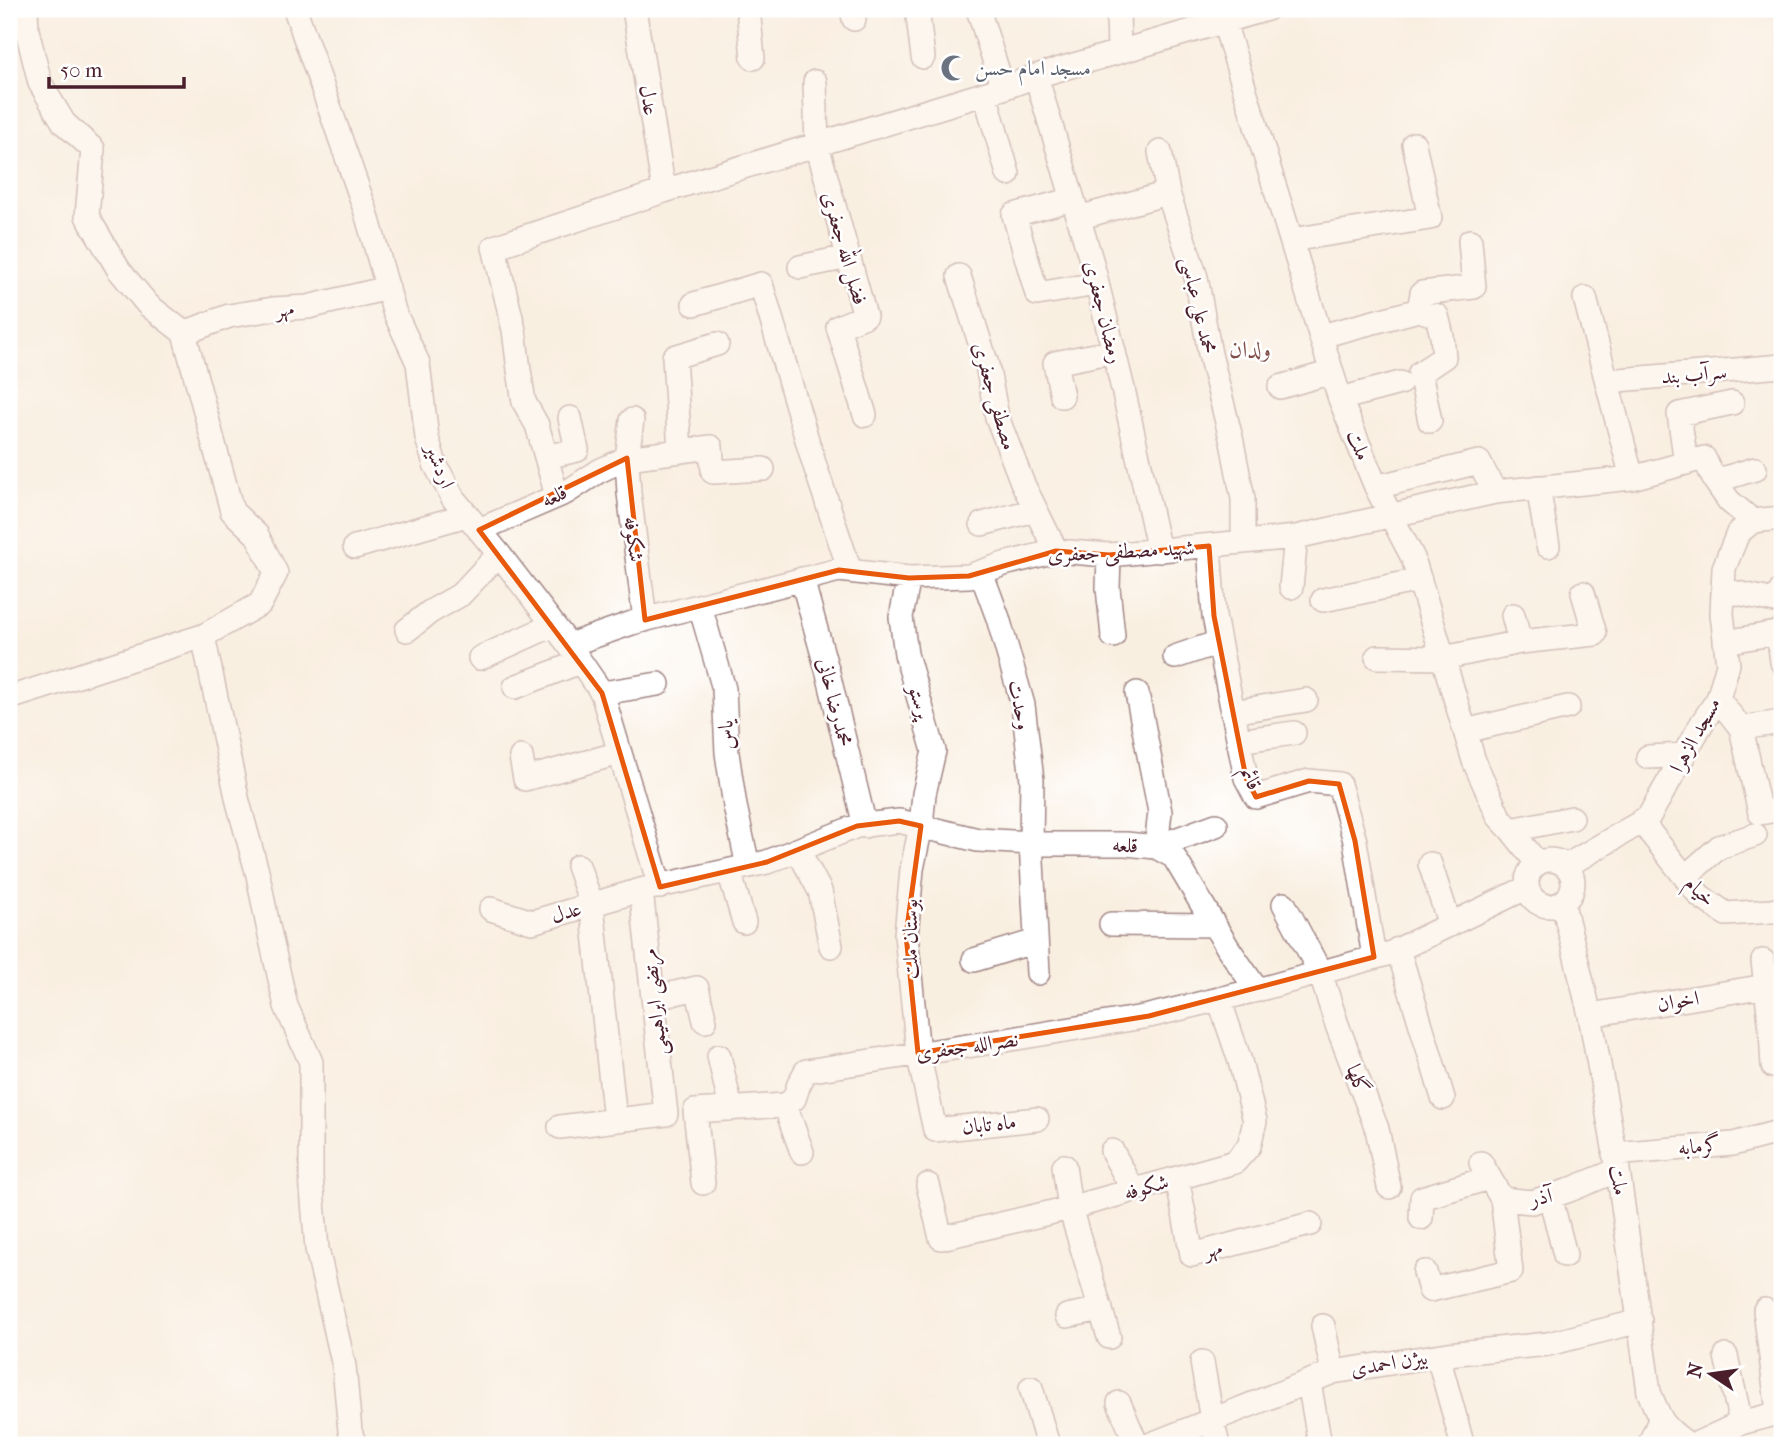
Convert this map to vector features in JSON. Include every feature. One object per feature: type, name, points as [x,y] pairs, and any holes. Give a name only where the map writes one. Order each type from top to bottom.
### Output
[{"type":"street","points":[[9,698],[203,636],[260,604],[276,573],[257,535],[232,511],[184,333],[148,305],[119,270],[87,216],[93,149],[64,123],[40,83],[27,30],[26,9]]},
{"type":"street","name":"اردشیر","points":[[295,9],[365,209],[394,311],[418,363],[428,438],[435,464],[453,498],[554,625],[602,693],[620,753],[650,888]]},
{"type":"street","name":"عدل","points":[[634,9],[664,191]]},
{"type":"street","points":[[748,9],[753,58]]},
{"type":"street","points":[[917,9],[923,57]]},
{"type":"street","points":[[978,9],[1008,174]]},
{"type":"street","points":[[1118,9],[1119,52]]},
{"type":"street","points":[[557,496],[537,425],[524,402],[514,331],[494,247],[664,191],[1119,52],[1222,15],[1267,9]]},
{"type":"street","name":"ملت","points":[[1222,15],[1340,398],[1376,487],[1413,558],[1474,761],[1499,817],[1537,863]]},
{"type":"street","name":"رمضان جعفری","points":[[1036,76],[1097,284],[1159,551]]},
{"type":"street","name":"فضل الله جعفری","points":[[816,82],[817,145],[864,316],[838,327],[865,415]]},
{"type":"street","points":[[1291,240],[1430,218],[1414,144]]},
{"type":"street","name":"محمد علی عباسی","points":[[1160,152],[1168,193],[1196,277],[1210,354],[1232,442],[1243,499],[1243,542]]},
{"type":"street","points":[[1097,284],[1037,293],[1014,215],[1168,193]]},
{"type":"street","points":[[1419,310],[1422,293],[1474,287],[1471,241]]},
{"type":"street","points":[[800,267],[848,257]]},
{"type":"street","name":"مصطفی جعفری","points":[[959,276],[987,365],[997,417],[1022,482],[1056,551]]},
{"type":"street","points":[[694,304],[761,284],[813,460],[850,571]]},
{"type":"street","name":"مهر","points":[[184,333],[229,316],[308,307],[388,288]]},
{"type":"street","points":[[1585,298],[1632,478]]},
{"type":"street","points":[[1321,336],[1419,310],[1437,316],[1444,357],[1420,373],[1430,421]]},
{"type":"street","points":[[680,451],[674,357],[717,344]]},
{"type":"street","points":[[1062,396],[1055,363],[1114,351]]},
{"type":"street","name":"سرآب بند","points":[[1606,381],[1782,366]]},
{"type":"street","points":[[1280,387],[1332,372]]},
{"type":"street","points":[[1340,398],[1400,383]]},
{"type":"street","points":[[1686,463],[1679,414],[1732,404]]},
{"type":"street","points":[[546,457],[577,450],[570,418]]},
{"type":"street","name":"شکوفه","points":[[632,420],[627,458],[629,493],[645,620]]},
{"type":"street","points":[[627,458],[711,447],[713,472],[763,469]]},
{"type":"street","name":"قلعه","points":[[355,547],[473,523],[557,496],[627,458]]},
{"type":"street","points":[[1391,517],[1496,492],[1632,478],[1704,458],[1729,501],[1753,521],[1782,518]]},
{"type":"street","points":[[1376,487],[1479,462],[1496,492]]},
{"type":"street","points":[[1715,481],[1755,469]]},
{"type":"street","points":[[1538,487],[1548,546]]},
{"type":"street","points":[[982,524],[1035,510]]},
{"type":"street","name":"شهید مصطفی جعفری","points":[[515,687],[574,653],[645,620],[839,570],[909,578],[969,576],[1056,551],[1109,555],[1209,546],[1296,537],[1391,517]]},
{"type":"street","name":"مسجد الزهرا","points":[[1566,866],[1648,818],[1718,699],[1728,664],[1722,614],[1724,568],[1738,533],[1753,521]]},
{"type":"street","points":[[1292,587],[1296,537]]},
{"type":"street","name":"قائم","points":[[1209,546],[1214,616],[1245,778],[1256,797],[1309,781],[1339,784],[1355,841],[1374,957]]},
{"type":"street","points":[[407,630],[430,612],[460,595],[499,554]]},
{"type":"street","points":[[1109,555],[1108,588],[1113,636]]},
{"type":"street","name":"وحدت","points":[[981,572],[998,618],[1023,705],[1032,779],[1031,843],[1038,973]]},
{"type":"street","name":"پرستو","points":[[909,578],[901,617],[906,654],[934,751],[924,794],[921,826]]},
{"type":"street","name":"محمدرضا خانی","points":[[802,579],[865,825]]},
{"type":"street","points":[[1323,600],[1420,580]]},
{"type":"street","points":[[1723,590],[1776,601],[1782,589]]},
{"type":"street","points":[[1377,657],[1444,658],[1520,642],[1594,634],[1583,593]]},
{"type":"street","name":"یاس","points":[[700,606],[724,688],[727,753],[735,806],[744,922]]},
{"type":"street","points":[[1513,615],[1520,642]]},
{"type":"street","points":[[480,658],[554,625]]},
{"type":"street","points":[[1725,642],[1780,632],[1782,662]]},
{"type":"street","points":[[203,636],[238,802],[258,875],[286,1006],[312,1062],[311,1177],[317,1249],[344,1366],[350,1431],[355,1445]]},
{"type":"street","points":[[1175,657],[1219,642]]},
{"type":"street","points":[[602,693],[658,684]]},
{"type":"street","points":[[1137,693],[1160,812],[1156,847],[1216,825]]},
{"type":"street","points":[[1718,699],[1741,728],[1760,813],[1782,809]]},
{"type":"street","points":[[1233,712],[1306,700]]},
{"type":"street","points":[[1465,730],[1568,707]]},
{"type":"street","points":[[1741,728],[1782,722]]},
{"type":"street","points":[[1238,741],[1294,733]]},
{"type":"street","points":[[521,757],[525,779],[620,753]]},
{"type":"street","points":[[1648,757],[1684,755]]},
{"type":"street","points":[[1511,830],[1572,818]]},
{"type":"street","name":"قلعه","points":[[650,888],[767,862],[857,826],[899,821],[978,840],[1156,847],[1174,857],[1228,948],[1257,990]]},
{"type":"street","name":"خیام","points":[[1641,821],[1700,896],[1726,914],[1782,908]]},
{"type":"street","name":"بوستان ملت","points":[[918,1053],[906,936],[912,869],[921,826]]},
{"type":"street","points":[[1685,877],[1719,847],[1755,835]]},
{"type":"street","points":[[798,850],[820,891],[831,946]]},
{"type":"street","points":[[1552,859],[1566,866],[1573,878],[1572,893],[1563,904],[1552,907],[1540,905],[1531,898],[1526,888],[1528,874],[1537,863],[1552,859]]},
{"type":"street","points":[[1430,864],[1450,925]]},
{"type":"street","points":[[560,1127],[615,1120],[592,905],[579,866]]},
{"type":"street","name":"عدل","points":[[491,909],[533,922],[650,888]]},
{"type":"street","name":"مرتضی ابراهیمی","points":[[615,1120],[666,1114],[654,998],[650,888]]},
{"type":"street","points":[[1257,990],[1398,949],[1526,888]]},
{"type":"street","name":"گلها","points":[[1284,904],[1320,972],[1337,1025],[1377,1129],[1390,1187]]},
{"type":"street","name":"ملت","points":[[1563,904],[1590,1015],[1616,1162],[1649,1392],[1660,1420],[1670,1431],[1691,1445]]},
{"type":"street","points":[[1111,924],[1214,925]]},
{"type":"street","points":[[974,960],[1036,941]]},
{"type":"street","points":[[1398,949],[1443,1098]]},
{"type":"street","points":[[1763,961],[1773,1066],[1782,1066]]},
{"type":"street","name":"اخوان","points":[[1590,1015],[1766,986]]},
{"type":"street","points":[[654,998],[697,988],[705,1021]]},
{"type":"street","name":"نصرالله جعفری","points":[[785,1105],[794,1099],[806,1070],[1149,1016],[1257,990]]},
{"type":"street","name":"شکوفه","points":[[928,1185],[940,1238],[1070,1208],[1235,1162],[1250,1146],[1255,1121],[1240,1061],[1219,999]]},
{"type":"street","name":"ماه تابان","points":[[918,1053],[935,1130],[1037,1119]]},
{"type":"street","points":[[719,1056],[731,1109]]},
{"type":"street","points":[[703,1183],[695,1111],[785,1105],[802,1152]]},
{"type":"street","name":"گرمابه","points":[[1616,1162],[1732,1144],[1782,1131]]},
{"type":"street","points":[[1112,1151],[1133,1190]]},
{"type":"street","name":"آذر","points":[[1421,1218],[1422,1198],[1485,1171],[1502,1199],[1532,1202],[1550,1196],[1616,1162]]},
{"type":"street","points":[[1063,1166],[1070,1208],[1109,1337]]},
{"type":"street","name":"مهر","points":[[1177,1178],[1192,1255],[1310,1224]]},
{"type":"street","points":[[1550,1196],[1565,1255]]},
{"type":"street","points":[[1425,1272],[1430,1290],[1511,1271],[1502,1199]]},
{"type":"street","points":[[1067,1316],[1101,1309]]},
{"type":"street","points":[[1691,1445],[1741,1423],[1780,1412],[1765,1310]]},
{"type":"street","name":"بیژن احمدی","points":[[1150,1445],[1333,1372],[1438,1356],[1548,1344],[1640,1321]]},
{"type":"street","points":[[1323,1326],[1333,1372]]},
{"type":"street","points":[[1438,1356],[1462,1443]]},
{"type":"street","points":[[1726,1356],[1741,1423]]},
{"type":"street","points":[[1202,1362],[1218,1445]]},
{"type":"street","points":[[1309,1382],[1320,1445]]},
{"type":"street","points":[[1031,1388],[1048,1445]]},
{"type":"street","points":[[1119,1403],[1150,1445]]},
{"type":"street","points":[[1647,1445],[1660,1420]]},
{"type":"highlighted area","points":[[627,458],[645,620],[839,570],[909,578],[969,576],[1056,551],[1109,555],[1209,546],[1214,616],[1246,778],[1256,797],[1309,781],[1339,784],[1355,841],[1374,957],[1149,1016],[918,1053],[906,935],[921,826],[899,821],[857,826],[767,862],[660,887],[602,693],[479,530]]},
{"type":"place","name":"مسجد امام حسن","points":[[954,68]]},
{"type":"district","name":"ولدان","points":[[1250,349]]}]
